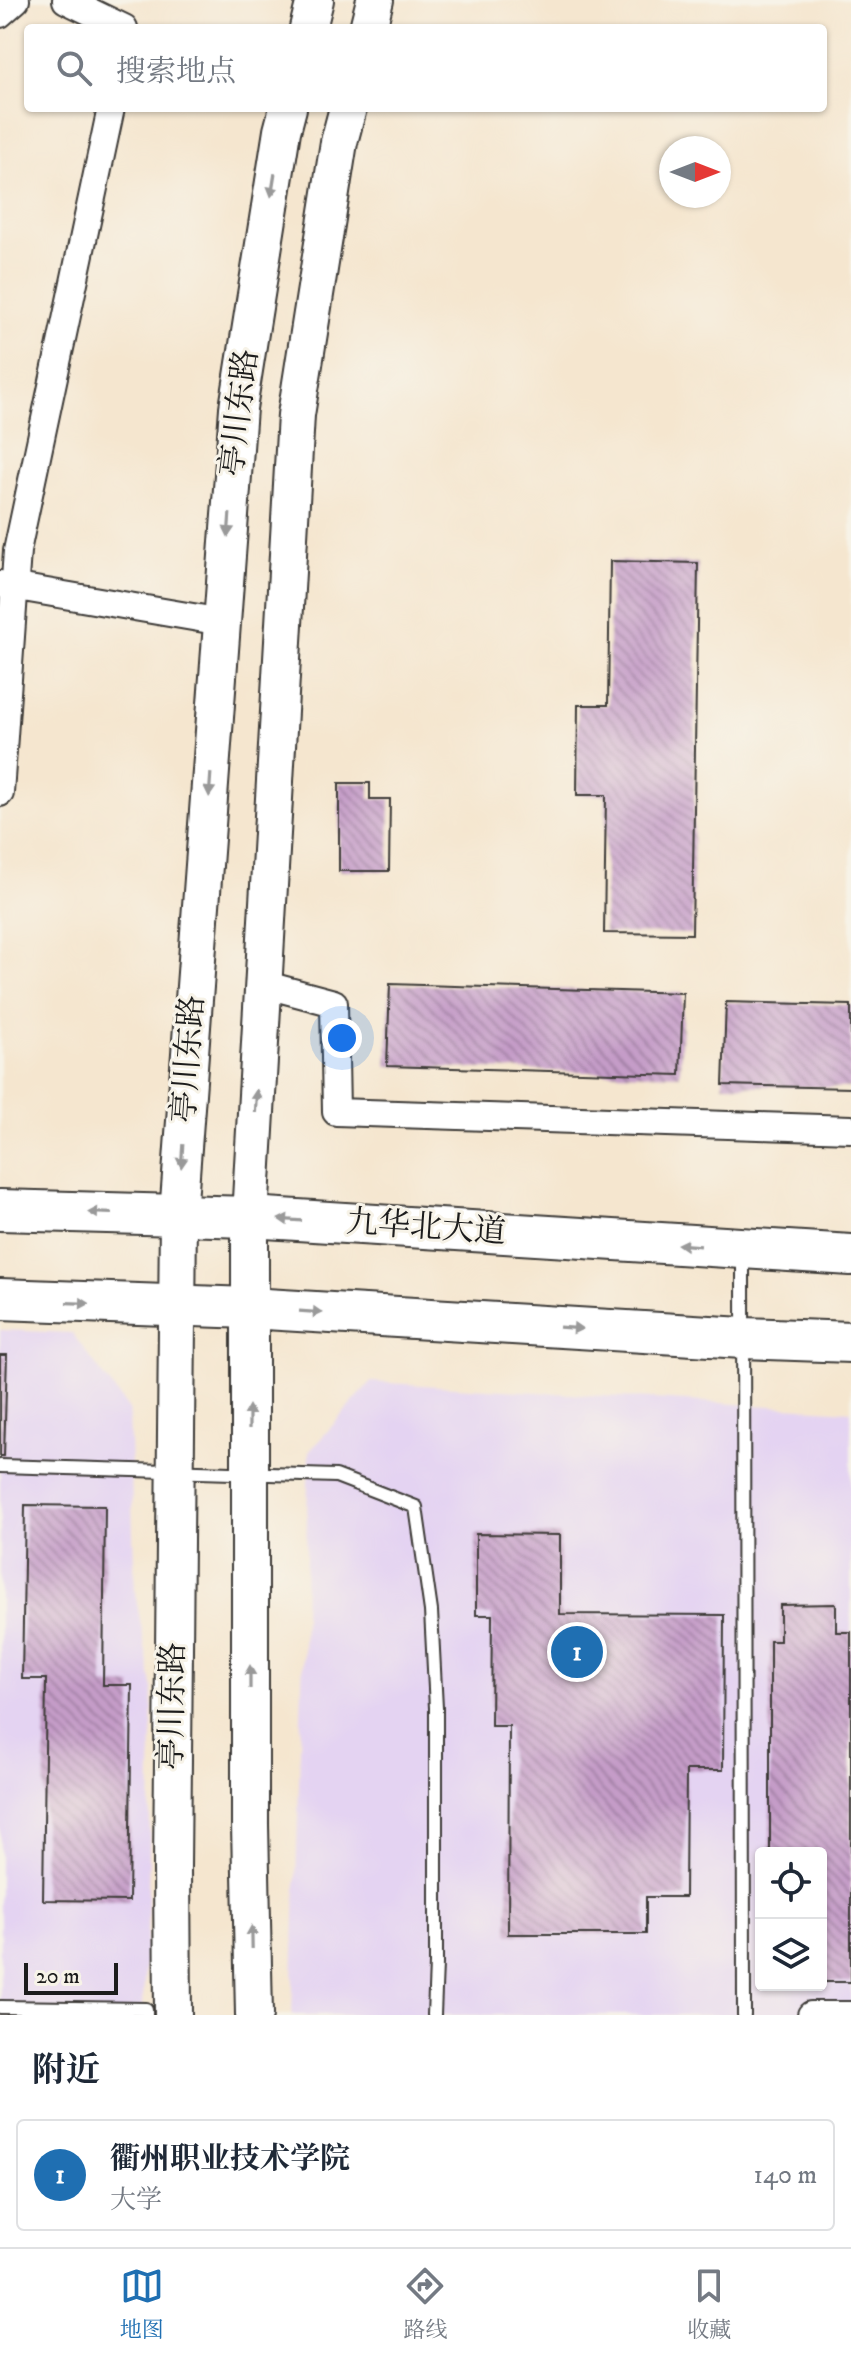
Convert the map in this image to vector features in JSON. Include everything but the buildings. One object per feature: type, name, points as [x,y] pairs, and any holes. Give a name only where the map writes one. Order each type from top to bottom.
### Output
[{"type":"main road","points":[[309,24],[315,0]]},
{"type":"main road","points":[[369,24],[375,0]]},
{"type":"main road","name":"亭川东路","points":[[173,2015],[178,1215],[238,408],[287,112]]},
{"type":"main road","name":"亭川东路","points":[[254,2015],[250,1825],[250,1217],[296,415],[339,142],[347,112]]},
{"type":"main road","name":"九华北大道","points":[[0,1210],[250,1217],[851,1255]]},
{"type":"main road","points":[[0,1299],[249,1308],[851,1342]]},
{"type":"street","points":[[0,14],[16,0]]},
{"type":"street","points":[[76,2],[117,24]]},
{"type":"street","points":[[0,793],[7,586],[110,112]]},
{"type":"street","points":[[7,586],[222,622]]},
{"type":"street","points":[[263,984],[334,1003],[336,1112],[851,1129]]},
{"type":"street","points":[[811,2015],[851,2015]]},
{"type":"lane","points":[[743,1249],[744,2015]]},
{"type":"lane","points":[[0,1466],[336,1476],[416,1507],[431,1611],[436,1708],[434,2015]]},
{"type":"lane","points":[[0,2007],[146,2009],[146,2015]]},
{"type":"shaded area","points":[[0,1330],[72,1333],[129,1410],[135,1593],[153,1690],[142,2015],[0,2015]]},
{"type":"shaded area","points":[[371,1382],[851,1411],[851,2015],[292,2015],[309,1452]]},
{"type":"place","name":"衢州职业技术学院","points":[[577,1652]]}]
